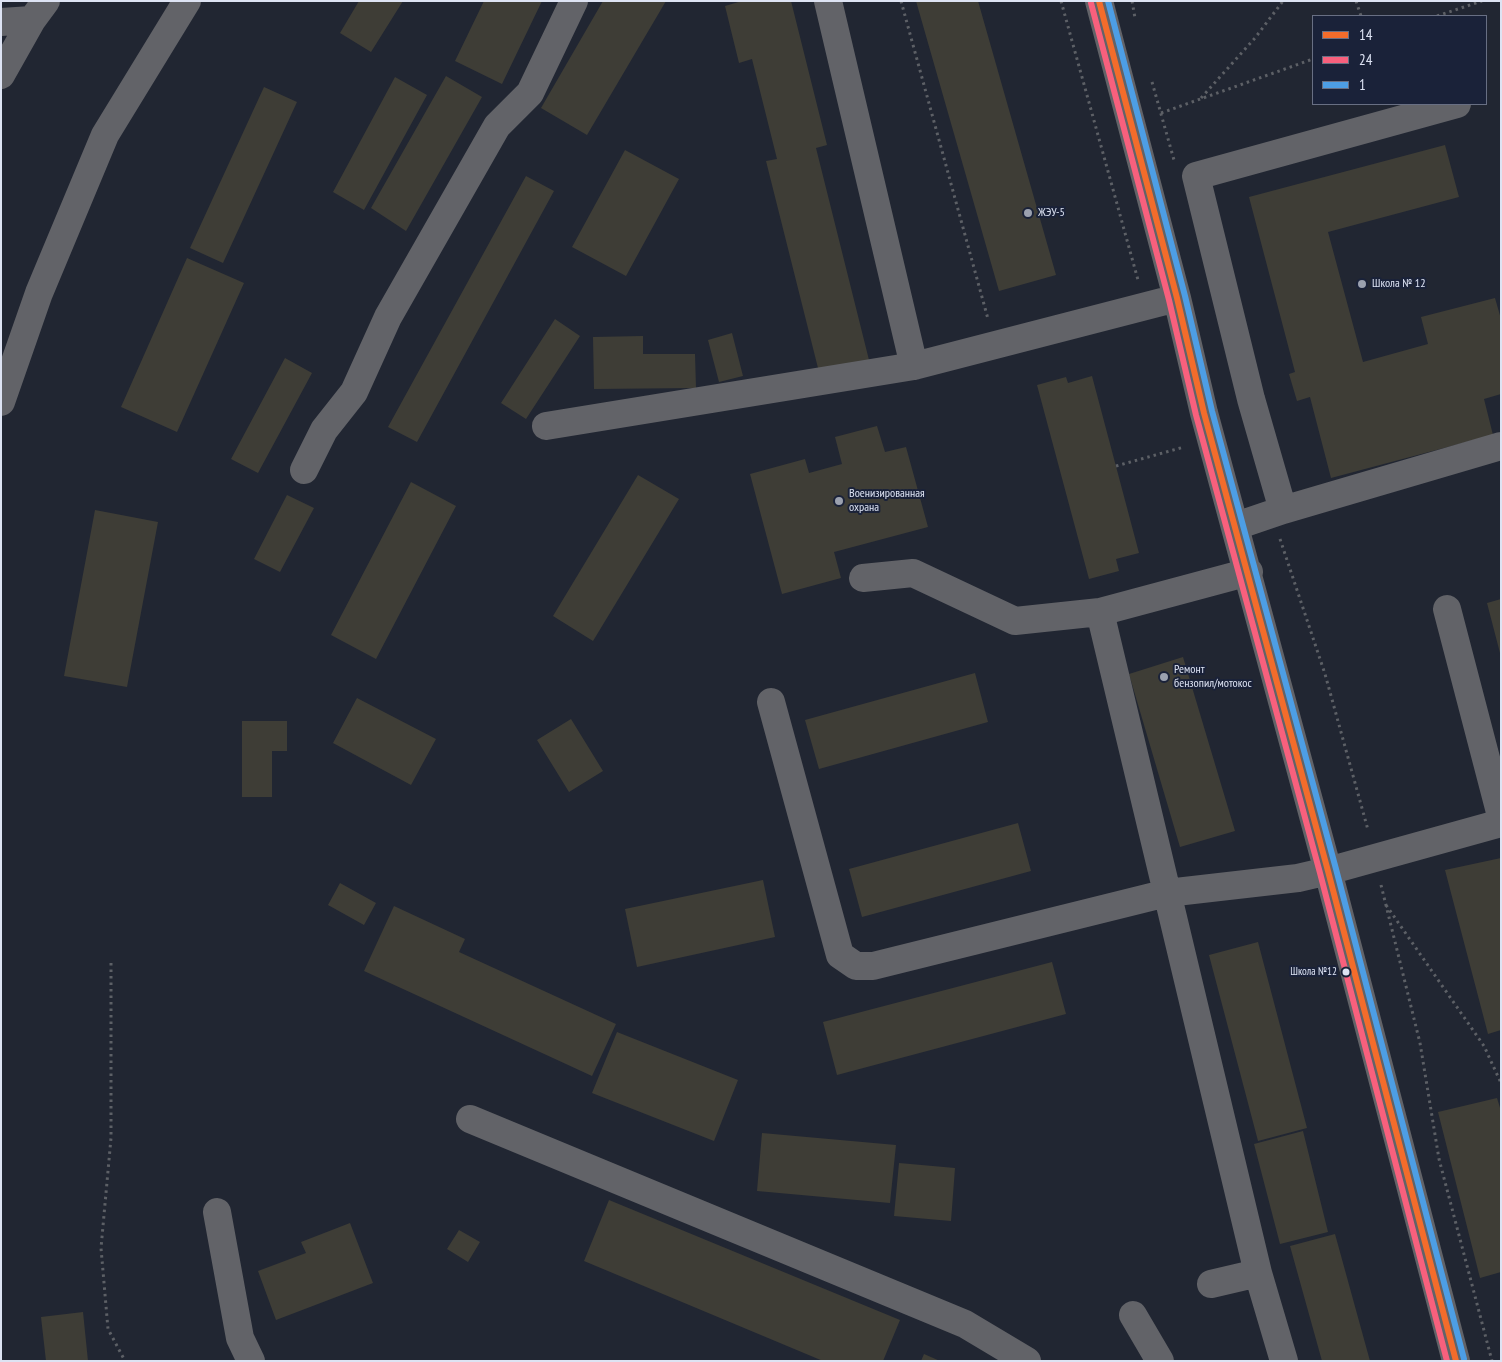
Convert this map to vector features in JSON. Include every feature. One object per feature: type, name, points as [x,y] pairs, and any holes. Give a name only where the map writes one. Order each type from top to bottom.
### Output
[{"type":"street","points":[[1,402],[39,293],[105,136],[187,1]]},
{"type":"street","points":[[304,470],[324,430],[354,392],[388,317],[498,126],[530,93],[574,1]]},
{"type":"street","points":[[828,1],[914,366]]},
{"type":"street","points":[[1099,1],[1177,298],[1204,413],[1249,572],[1456,1361]]},
{"type":"street","points":[[1,22],[39,10]]},
{"type":"street","points":[[1,75],[39,10]]},
{"type":"street","points":[[1278,511],[1196,176],[1454,105]]},
{"type":"street","points":[[546,426],[914,366],[1177,298]]},
{"type":"street","points":[[1236,526],[1278,511],[1501,446]]},
{"type":"street","points":[[863,578],[913,573],[1015,621],[1100,612],[1249,572]]},
{"type":"street","points":[[1447,609],[1501,816]]},
{"type":"street","points":[[1100,612],[1258,1273],[1284,1361]]},
{"type":"street","points":[[771,702],[840,955],[856,966],[873,966],[1168,892],[1298,878],[1501,823]]},
{"type":"street","points":[[470,1119],[965,1324],[1027,1361]]},
{"type":"street","points":[[218,1212],[240,1338],[251,1361]]},
{"type":"street","points":[[1211,1284],[1258,1273]]},
{"type":"street","points":[[1133,1315],[1160,1361]]},
{"type":"path","points":[[901,1],[995,346]]},
{"type":"path","points":[[1061,1],[1146,306]]},
{"type":"path","points":[[1132,1],[1136,23]]},
{"type":"path","points":[[1200,99],[1254,38],[1283,1]]},
{"type":"path","points":[[1356,1],[1361,15]]},
{"type":"path","points":[[1463,8],[1466,1]]},
{"type":"path","points":[[1440,15],[1482,1]]},
{"type":"path","points":[[1161,113],[1312,59]]},
{"type":"path","points":[[1151,77],[1176,169]]},
{"type":"path","points":[[1116,466],[1184,447]]},
{"type":"path","points":[[1278,511],[1283,551],[1325,674],[1376,858],[1384,903],[1420,1043],[1439,1159],[1492,1361]]},
{"type":"path","points":[[1384,903],[1484,1046],[1501,1083]]},
{"type":"path","points":[[111,963],[111,1138],[101,1248],[108,1329],[125,1361]]},
{"type":"building","points":[[359,1],[403,1],[371,52],[340,33]]},
{"type":"building","points":[[484,1],[542,1],[502,84],[455,61]]},
{"type":"building","points":[[603,1],[666,1],[587,135],[541,108]]},
{"type":"building","points":[[742,1],[791,1],[827,145],[816,148],[869,360],[819,372],[766,161],[777,159],[752,59],[739,63],[725,6]]},
{"type":"building","points":[[916,1],[978,1],[1056,275],[999,291]]},
{"type":"building","points":[[446,76],[482,97],[406,231],[371,208]]},
{"type":"building","points":[[395,77],[427,95],[364,210],[333,192]]},
{"type":"building","points":[[264,87],[297,102],[223,263],[190,248]]},
{"type":"building","points":[[1445,145],[1459,197],[1328,232],[1363,362],[1428,344],[1421,317],[1495,298],[1501,319],[1501,394],[1484,399],[1493,435],[1331,478],[1310,397],[1297,401],[1289,374],[1295,372],[1249,197]]},
{"type":"building","points":[[625,150],[679,179],[626,276],[572,247]]},
{"type":"building","points":[[526,176],[554,191],[417,442],[388,427]]},
{"type":"building","points":[[187,258],[244,283],[177,432],[121,407]]},
{"type":"building","points":[[555,319],[580,336],[526,419],[501,403]]},
{"type":"building","points":[[732,333],[743,376],[719,382],[708,340]]},
{"type":"building","points":[[643,336],[643,354],[695,354],[696,388],[594,389],[593,337]]},
{"type":"building","points":[[285,358],[312,373],[258,473],[231,459]]},
{"type":"building","points":[[1092,376],[1139,553],[1116,559],[1119,571],[1089,579],[1037,385],[1066,377],[1068,383]]},
{"type":"building","name":"Военизированная охрана","points":[[877,426],[885,452],[906,447],[928,527],[834,552],[841,578],[782,594],[750,474],[805,459],[809,473],[842,464],[835,437]]},
{"type":"building","points":[[638,475],[679,499],[593,641],[553,616]]},
{"type":"building","points":[[411,482],[456,506],[376,659],[331,635]]},
{"type":"building","points":[[287,495],[314,508],[280,572],[254,559]]},
{"type":"building","points":[[95,510],[158,522],[127,687],[64,676]]},
{"type":"building","points":[[1501,599],[1501,653],[1500,653],[1487,603]]},
{"type":"building","points":[[1183,657],[1235,831],[1180,847],[1129,674]]},
{"type":"building","points":[[975,673],[988,722],[819,769],[805,720]]},
{"type":"building","points":[[357,698],[436,739],[411,785],[333,743]]},
{"type":"building","points":[[571,719],[603,771],[569,792],[537,740]]},
{"type":"building","points":[[242,721],[287,721],[287,751],[272,751],[272,797],[242,797]]},
{"type":"building","points":[[1018,823],[1031,871],[862,917],[849,869]]},
{"type":"building","points":[[1501,858],[1501,1030],[1488,1034],[1445,870]]},
{"type":"building","points":[[763,880],[775,937],[637,967],[625,909]]},
{"type":"building","points":[[340,883],[376,903],[364,925],[328,905]]},
{"type":"building","points":[[394,906],[465,939],[459,952],[616,1024],[592,1076],[364,971]]},
{"type":"building","points":[[1258,942],[1307,1128],[1258,1141],[1209,955]]},
{"type":"building","points":[[1052,962],[1066,1014],[837,1075],[823,1022]]},
{"type":"building","points":[[617,1032],[738,1080],[714,1141],[592,1093]]},
{"type":"building","points":[[1497,1098],[1501,1111],[1501,1272],[1480,1278],[1438,1112]]},
{"type":"building","points":[[1303,1131],[1328,1232],[1280,1244],[1254,1144]]},
{"type":"building","points":[[762,1133],[896,1145],[890,1203],[757,1191]]},
{"type":"building","points":[[899,1163],[955,1168],[951,1221],[894,1216]]},
{"type":"building","points":[[609,1200],[900,1320],[883,1361],[823,1361],[584,1261]]},
{"type":"building","points":[[350,1223],[373,1283],[276,1320],[258,1271],[306,1253],[301,1242]]},
{"type":"building","points":[[459,1230],[480,1242],[468,1262],[447,1249]]},
{"type":"building","points":[[1335,1234],[1370,1361],[1322,1361],[1290,1246]]},
{"type":"building","points":[[83,1312],[88,1361],[46,1361],[41,1317]]},
{"type":"building","points":[[924,1354],[940,1361],[921,1361]]},
{"type":"transit line","name":"14","points":[[1099,1],[1177,298],[1204,413],[1328,871],[1456,1361]]},
{"type":"transit line","name":"1","points":[[1108,1],[1185,296],[1212,411],[1336,869],[1464,1359]]},
{"type":"transit line","name":"24","points":[[1091,3],[1169,300],[1196,415],[1320,873],[1447,1361]]},
{"type":"place","name":"ЖЭУ-5","points":[[1028,213]]},
{"type":"place","name":"Школа № 12","points":[[1362,284]]},
{"type":"place","name":"Военизированная охрана","points":[[839,501]]},
{"type":"place","name":"Ремонт бензопил/мотокос","points":[[1164,677]]},
{"type":"place","name":"Школа №12","points":[[1346,972]]}]
